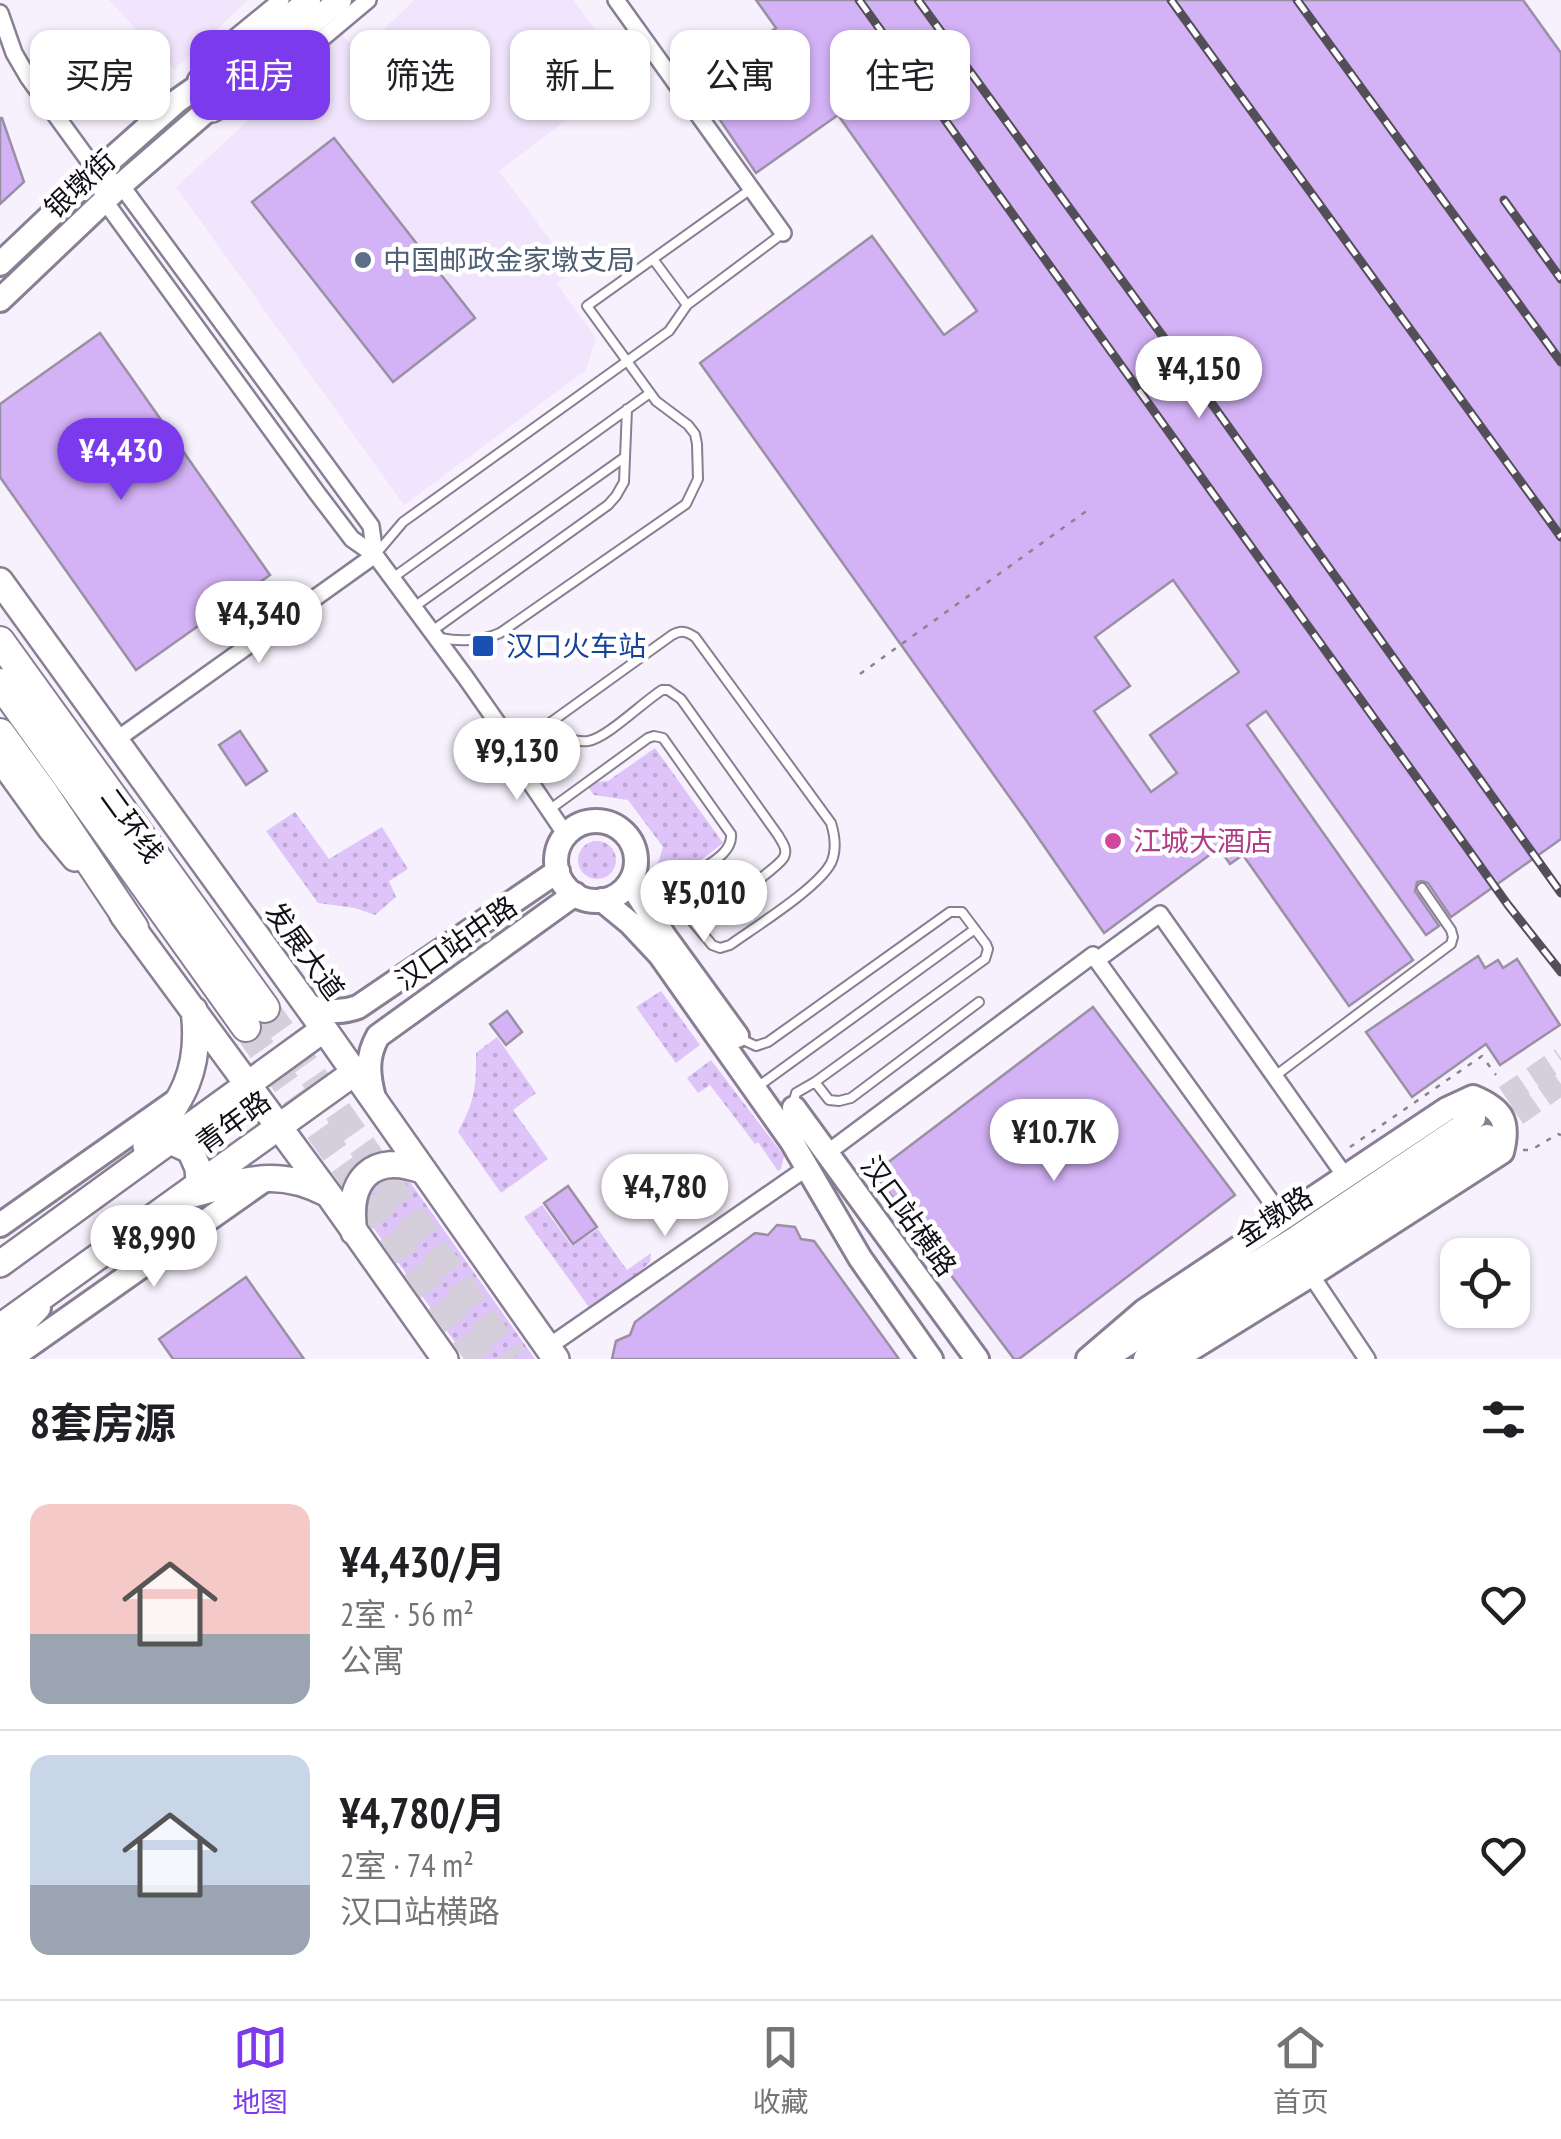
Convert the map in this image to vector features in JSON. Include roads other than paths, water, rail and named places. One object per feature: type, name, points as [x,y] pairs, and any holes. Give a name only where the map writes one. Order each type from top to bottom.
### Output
[{"type":"highway","name":"二环线","points":[[0,640],[72,762],[255,1018]]},
{"type":"highway","name":"二环线","points":[[0,683],[72,762]]},
{"type":"highway","points":[[0,732],[134,928]]},
{"type":"main road","name":"银墩街","points":[[0,264],[177,101],[309,0]]},
{"type":"main road","name":"银墩街","points":[[0,300],[113,193],[340,0]]},
{"type":"main road","name":"发展大道","points":[[0,581],[308,1006],[552,1353]]},
{"type":"main road","points":[[0,758],[51,830],[134,928],[445,1359]]},
{"type":"main road","points":[[594,820],[616,825],[635,851],[630,883],[613,897],[602,900],[575,894],[558,871],[557,852],[566,835],[574,827],[594,820]]},
{"type":"main road","name":"汉口站中路","points":[[308,1006],[329,1012],[358,1007],[558,871]]},
{"type":"main road","points":[[630,883],[737,1036]]},
{"type":"main road","name":"汉口站中路","points":[[375,1101],[368,1063],[378,1036],[575,894]]},
{"type":"main road","points":[[602,900],[660,955],[754,1089],[818,1160],[860,1258],[931,1359]]},
{"type":"main road","points":[[125,1174],[165,1122],[190,1075],[196,1058],[194,1010]]},
{"type":"main road","name":"青年路","points":[[0,1264],[324,1029]]},
{"type":"main road","name":"青年路","points":[[0,1327],[355,1072]]},
{"type":"main road","points":[[1088,1359],[1144,1311],[1446,1109],[1472,1097],[1488,1103],[1502,1116],[1506,1134],[1488,1135],[1312,1275],[1175,1359]]},
{"type":"main road","name":"青年路","points":[[0,1225],[178,1099]]},
{"type":"main road","name":"汉口站横路","points":[[794,1108],[818,1160],[976,1359]]},
{"type":"main road","name":"金墩路","points":[[1104,1359],[1327,1218],[1488,1135]]},
{"type":"main road","name":"金墩路","points":[[1145,1359],[1488,1135]]},
{"type":"main road","points":[[168,1140],[190,1150],[198,1168],[189,1191]]},
{"type":"main road","points":[[354,1232],[355,1190],[370,1171],[396,1164],[424,1171]]},
{"type":"main road","points":[[10,1359],[267,1178]]},
{"type":"main road","points":[[189,1191],[286,1178],[329,1194]]},
{"type":"main road","points":[[0,1254],[34,1240]]},
{"type":"main road","points":[[0,1349],[64,1281]]},
{"type":"street","points":[[177,101],[226,45],[281,0]]},
{"type":"street","points":[[192,125],[264,88],[368,0]]},
{"type":"street","points":[[616,0],[783,234]]},
{"type":"street","points":[[0,14],[28,76],[97,172],[371,526],[375,555]]},
{"type":"street","points":[[113,193],[352,539],[375,555],[515,748],[526,776],[566,835]]},
{"type":"street","points":[[116,740],[375,555]]},
{"type":"street","points":[[1097,960],[1160,914],[1275,1076],[1354,1171]]},
{"type":"street","points":[[552,1353],[1093,955],[1283,1218]]},
{"type":"street","points":[[1312,1275],[1366,1359]]},
{"type":"lane","points":[[434,634],[465,641],[500,633],[686,504],[698,478],[694,434],[650,393],[587,306],[752,189]]},
{"type":"lane","points":[[375,555],[403,522],[669,331],[686,305],[783,234]]},
{"type":"lane","points":[[653,260],[686,305]]},
{"type":"lane","points":[[392,578],[650,393]]},
{"type":"lane","points":[[434,634],[616,496],[624,482],[626,409]]},
{"type":"lane","points":[[414,607],[625,457]]},
{"type":"lane","points":[[515,748],[672,634],[688,632],[830,823],[835,842],[830,863],[818,880],[730,946],[720,948],[712,945],[682,906],[680,889],[727,851],[732,840],[728,828],[663,738],[648,738],[549,810]]},
{"type":"lane","points":[[542,729],[589,741],[662,690],[680,699],[786,850],[772,869],[696,924]]},
{"type":"lane","points":[[1275,1076],[1451,944],[1451,930],[1422,888]]},
{"type":"lane","points":[[737,1036],[750,1045],[768,1042],[950,912],[962,912],[988,950],[985,959],[794,1096],[794,1108]]},
{"type":"lane","points":[[754,1089],[975,929]]},
{"type":"lane","points":[[815,1082],[829,1100],[851,1098],[978,1002]]},
{"type":"tunnel","points":[[265,1008],[512,1359]]},
{"type":"tunnel","points":[[246,1027],[481,1359]]},
{"type":"tunnel","points":[[1478,1115],[1561,1058]]},
{"type":"tunnel","points":[[1490,1134],[1561,1084]]},
{"type":"railway","points":[[859,0],[1508,905],[1561,972]]},
{"type":"railway","points":[[918,0],[1561,893]]},
{"type":"railway","points":[[1171,0],[1561,537]]},
{"type":"railway","points":[[1297,0],[1561,362]]},
{"type":"railway","points":[[1504,200],[1561,279]]},
{"type":"place","name":"中国邮政金家墩支局","points":[[363,260]]},
{"type":"place","name":"汉口火车站","points":[[483,646]]},
{"type":"place","name":"江城大酒店","points":[[1113,841]]}]
